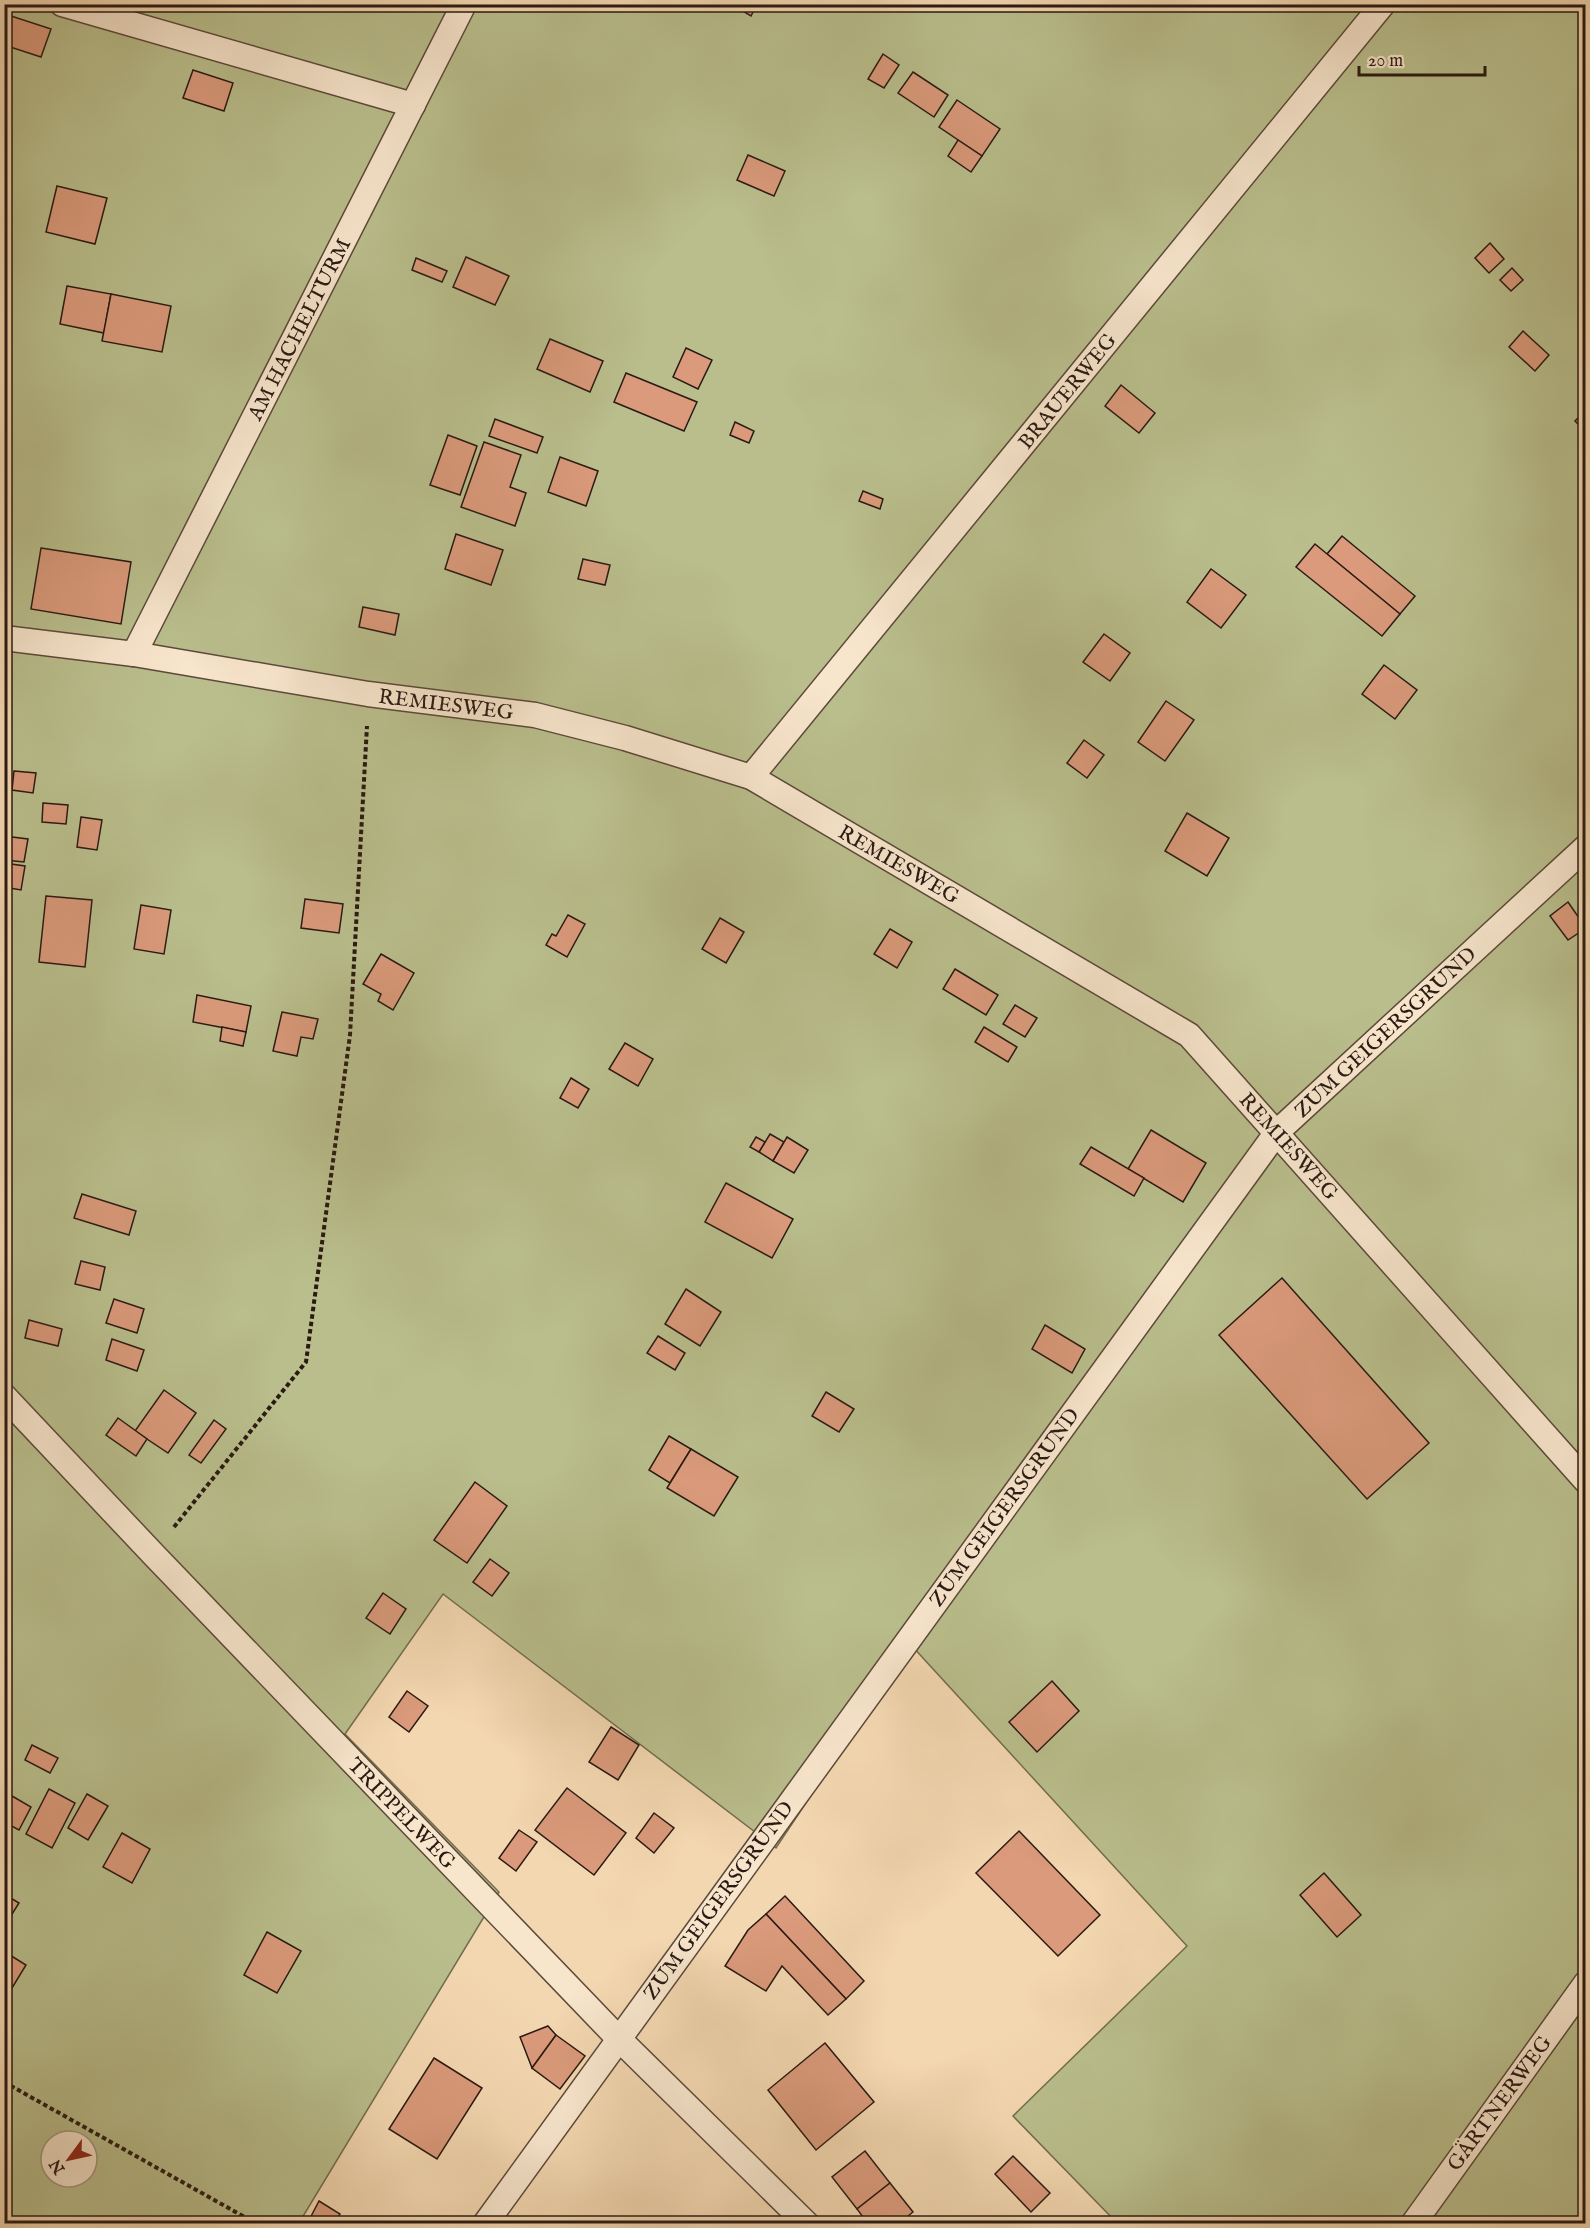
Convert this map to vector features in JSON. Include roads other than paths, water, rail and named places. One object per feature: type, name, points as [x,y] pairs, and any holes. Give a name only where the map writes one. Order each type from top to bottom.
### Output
[{"type":"lane","points":[[62,4],[413,105]]},
{"type":"lane","name":"AM HACHELTURM","points":[[134,654],[464,4]]},
{"type":"lane","name":"BRAUERWEG","points":[[751,777],[1383,4]]},
{"type":"lane","name":"REMIESWEG","points":[[4,638],[134,654],[368,694],[535,715],[625,738],[751,777],[1189,1035],[1586,1480]]},
{"type":"lane","name":"ZUM GEIGERSGRUND","points":[[485,2223],[1277,1132],[1586,847]]},
{"type":"lane","name":"TRIPPELWEG","points":[[4,1396],[618,2038],[807,2223]]},
{"type":"lane","name":"GÄRTNERWEG","points":[[1413,2223],[1586,1983]]}]
